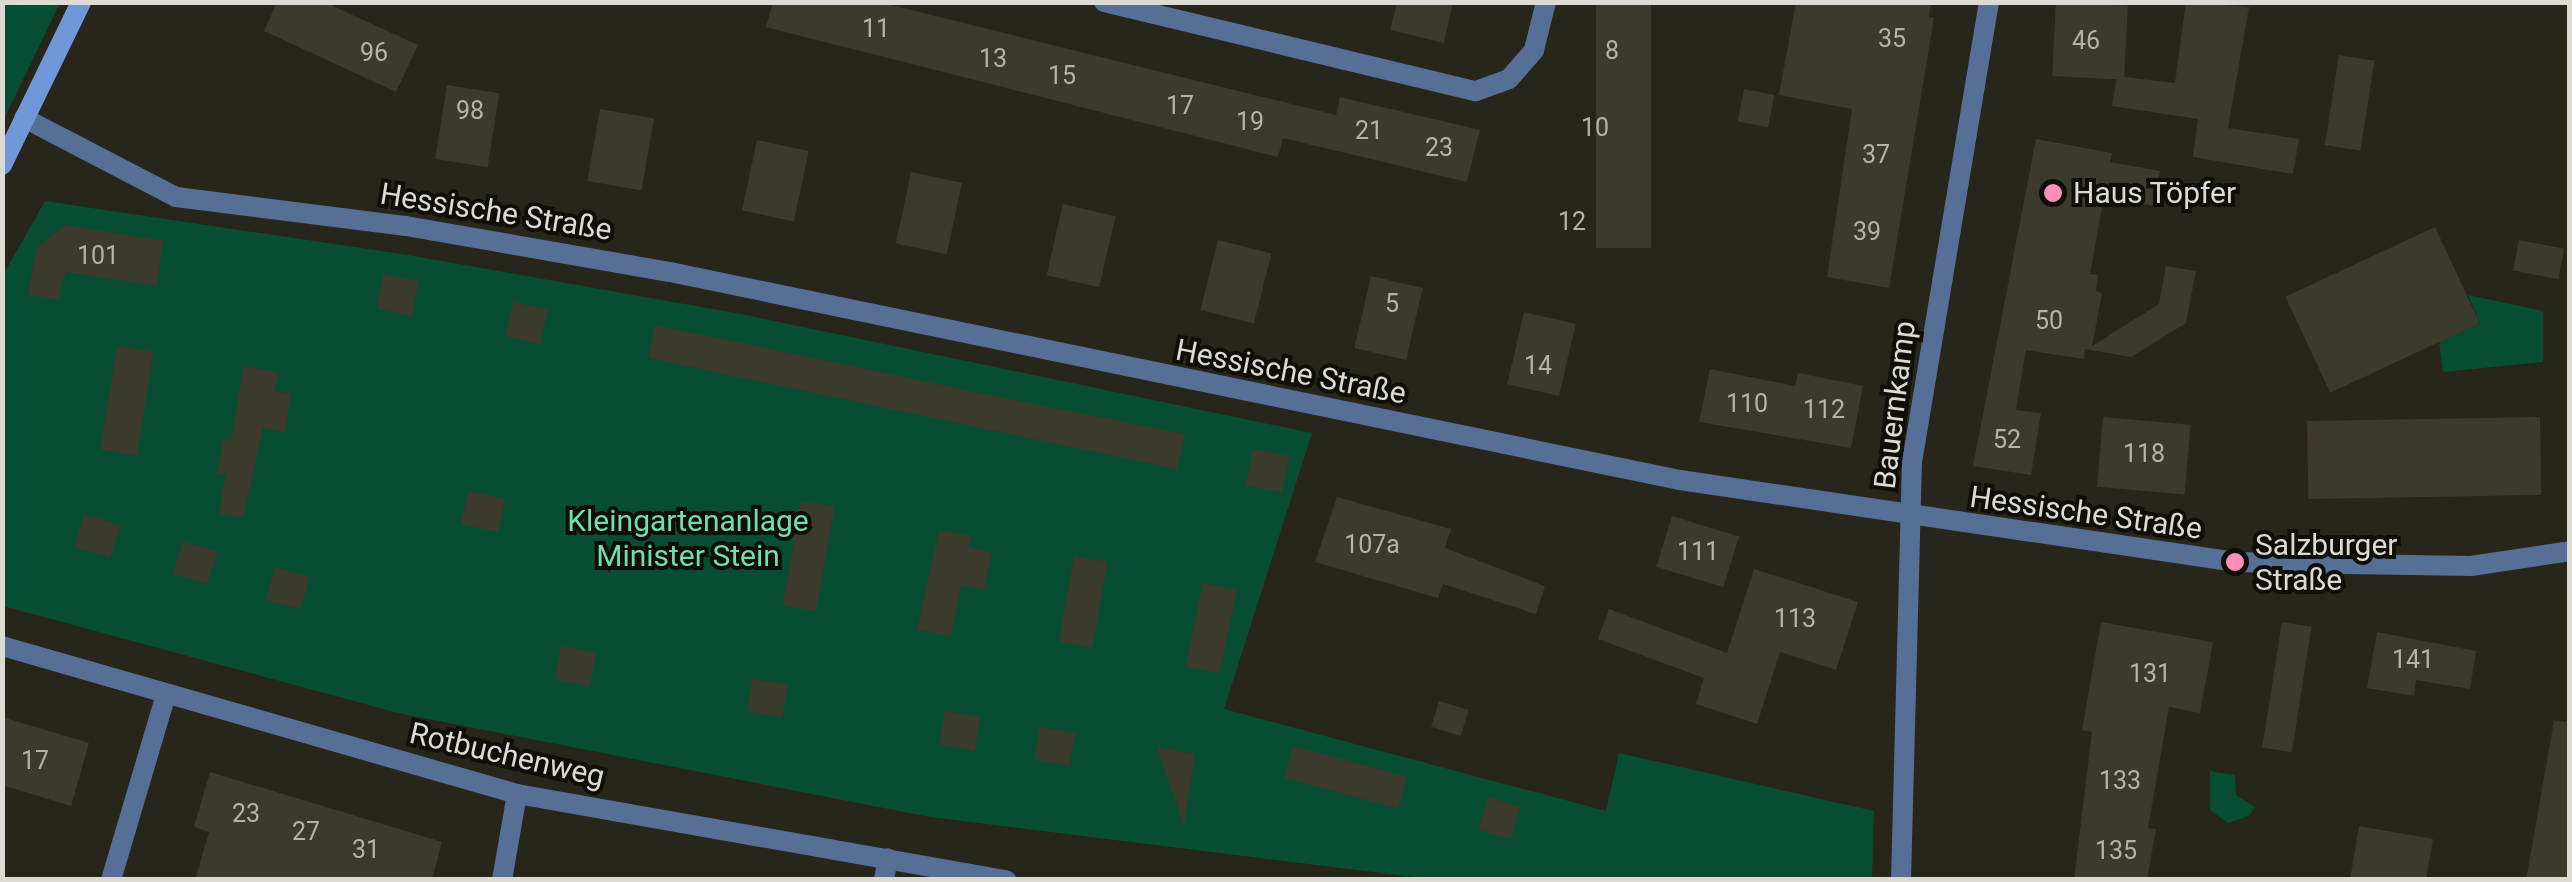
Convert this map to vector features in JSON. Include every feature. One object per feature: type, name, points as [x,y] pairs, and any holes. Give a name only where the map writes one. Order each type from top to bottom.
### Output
[{"type":"street","points":[[2,165],[81,2]]},
{"type":"street","points":[[1104,2],[1476,91],[1509,79],[1534,50],[1546,2]]},
{"type":"street","name":"Bauernkamp","points":[[1902,880],[1912,462],[1989,2]]},
{"type":"street","name":"Hessische Straße","points":[[24,118],[176,197],[406,226],[670,272],[1330,412],[1912,519],[2272,565],[2470,566],[2570,551]]},
{"type":"street","name":"Rotbuchenweg","points":[[2,646],[517,794],[886,869],[1007,880]]},
{"type":"street","points":[[112,880],[166,694]]},
{"type":"street","points":[[502,880],[517,794]]},
{"type":"green space","points":[[2,3],[60,3],[3,121]]},
{"type":"green space","name":"Kleingartenanlage Minister Stein","points":[[45,201],[408,255],[741,314],[1312,433],[1224,709],[1606,811],[1619,753],[1874,811],[1872,879],[1430,879],[930,817],[398,713],[3,606],[3,275]]},
{"type":"green space","points":[[2468,295],[2543,311],[2543,362],[2443,372],[2439,341],[2480,323]]},
{"type":"green space","points":[[2210,771],[2235,775],[2236,795],[2255,807],[2249,816],[2228,823],[2210,810]]},
{"type":"building","points":[[277,2],[324,2],[418,45],[396,92],[264,31]]},
{"type":"building","points":[[773,2],[879,2],[1336,115],[1340,97],[1480,130],[1467,182],[1283,138],[1278,157],[766,27]]},
{"type":"building","points":[[1397,2],[1453,2],[1444,43],[1390,30]]},
{"type":"building","points":[[1596,2],[1651,2],[1651,248],[1596,248]]},
{"type":"building","points":[[1796,2],[1931,2],[1929,17],[1934,18],[1889,288],[1827,277],[1852,109],[1779,95]]},
{"type":"building","points":[[2056,2],[2128,6],[2124,80],[2052,76]]},
{"type":"building","points":[[2186,2],[2249,7],[2228,128],[2299,139],[2293,174],[2193,157],[2198,119],[2112,106],[2117,76],[2175,83]]},
{"type":"building","points":[[2339,55],[2375,61],[2360,151],[2325,145]]},
{"type":"building","points":[[447,85],[499,93],[488,167],[435,159]]},
{"type":"building","points":[[1744,89],[1774,95],[1768,127],[1738,121]]},
{"type":"building","points":[[600,109],[654,119],[641,190],[587,181]]},
{"type":"building","points":[[2036,139],[2112,153],[2110,162],[2160,171],[2154,206],[2104,197],[2090,274],[2098,275],[2096,291],[2102,293],[2092,346],[2159,304],[2166,266],[2196,271],[2186,323],[2131,357],[2085,349],[2084,359],[2026,350],[2016,410],[2041,413],[2031,475],[1973,466]]},
{"type":"building","points":[[757,140],[809,151],[794,221],[742,210]]},
{"type":"building","points":[[911,172],[962,183],[947,254],[896,243]]},
{"type":"building","points":[[1063,204],[1116,216],[1099,287],[1047,275]]},
{"type":"building","points":[[65,225],[163,241],[157,286],[66,272],[58,300],[28,294],[36,248]]},
{"type":"building","points":[[2435,227],[2480,323],[2330,393],[2285,297]]},
{"type":"building","points":[[1218,240],[1271,253],[1254,323],[1201,310]]},
{"type":"building","points":[[2519,240],[2564,249],[2558,279],[2513,270]]},
{"type":"building","points":[[383,274],[418,280],[412,316],[377,309]]},
{"type":"building","points":[[1371,276],[1423,288],[1406,360],[1354,348]]},
{"type":"building","points":[[513,302],[548,310],[540,344],[505,336]]},
{"type":"building","points":[[1524,312],[1576,324],[1559,396],[1507,384]]},
{"type":"building","points":[[655,325],[1185,434],[1177,469],[648,358]]},
{"type":"building","points":[[117,346],[154,352],[137,455],[101,450]]},
{"type":"building","points":[[244,366],[278,372],[275,391],[291,394],[285,433],[263,428],[243,518],[219,514],[226,474],[217,473],[224,439],[231,441]]},
{"type":"building","points":[[1710,369],[1795,386],[1798,373],[1863,386],[1851,448],[1699,422]]},
{"type":"building","points":[[2103,417],[2191,425],[2185,494],[2097,487]]},
{"type":"building","points":[[2540,417],[2541,495],[2308,499],[2307,421]]},
{"type":"building","points":[[1253,449],[1289,456],[1282,492],[1246,485]]},
{"type":"building","points":[[468,491],[505,499],[498,532],[461,524]]},
{"type":"building","points":[[1337,497],[1451,529],[1445,548],[1545,586],[1536,614],[1443,584],[1438,598],[1315,562]]},
{"type":"building","points":[[801,501],[834,507],[816,611],[783,605]]},
{"type":"building","points":[[84,514],[120,525],[110,558],[74,547]]},
{"type":"building","points":[[1672,516],[1739,536],[1723,587],[1657,567]]},
{"type":"building","points":[[939,530],[971,536],[969,547],[992,552],[984,590],[961,585],[951,636],[917,630]]},
{"type":"building","points":[[183,541],[217,552],[207,584],[172,573]]},
{"type":"building","points":[[1074,556],[1107,562],[1092,648],[1059,642]]},
{"type":"building","points":[[275,567],[310,577],[300,610],[266,600]]},
{"type":"building","points":[[1754,569],[1858,602],[1836,670],[1780,652],[1757,724],[1696,704],[1704,678],[1598,639],[1609,609],[1727,653]]},
{"type":"building","points":[[1203,583],[1237,590],[1220,673],[1185,666]]},
{"type":"building","points":[[2101,622],[2213,642],[2200,713],[2169,707],[2148,828],[2156,829],[2147,880],[2074,880],[2092,732],[2082,730]]},
{"type":"building","points":[[2282,622],[2312,627],[2292,752],[2262,747]]},
{"type":"building","points":[[2377,632],[2476,651],[2470,689],[2416,680],[2414,696],[2367,688]]},
{"type":"building","points":[[561,646],[596,653],[590,686],[555,679]]},
{"type":"building","points":[[752,679],[788,685],[782,717],[747,712]]},
{"type":"building","points":[[1439,701],[1469,710],[1461,736],[1431,727]]},
{"type":"building","points":[[945,711],[980,717],[975,751],[939,744]]},
{"type":"building","points":[[2,717],[89,743],[71,806],[2,785]]},
{"type":"building","points":[[2554,721],[2570,722],[2570,880],[2526,880]]},
{"type":"building","points":[[1040,727],[1075,733],[1070,766],[1034,759]]},
{"type":"building","points":[[1293,746],[1407,777],[1398,808],[1284,778]]},
{"type":"building","points":[[1157,747],[1195,754],[1184,827]]},
{"type":"building","points":[[210,772],[442,842],[432,880],[195,880],[209,832],[194,827]]},
{"type":"building","points":[[1488,797],[1521,807],[1511,839],[1478,830]]},
{"type":"building","points":[[2359,826],[2433,839],[2426,880],[2350,880]]},
{"type":"place","name":"Haus Töpfer","points":[[2053,193]]},
{"type":"place","name":"Salzburger Straße","points":[[2235,562]]}]
